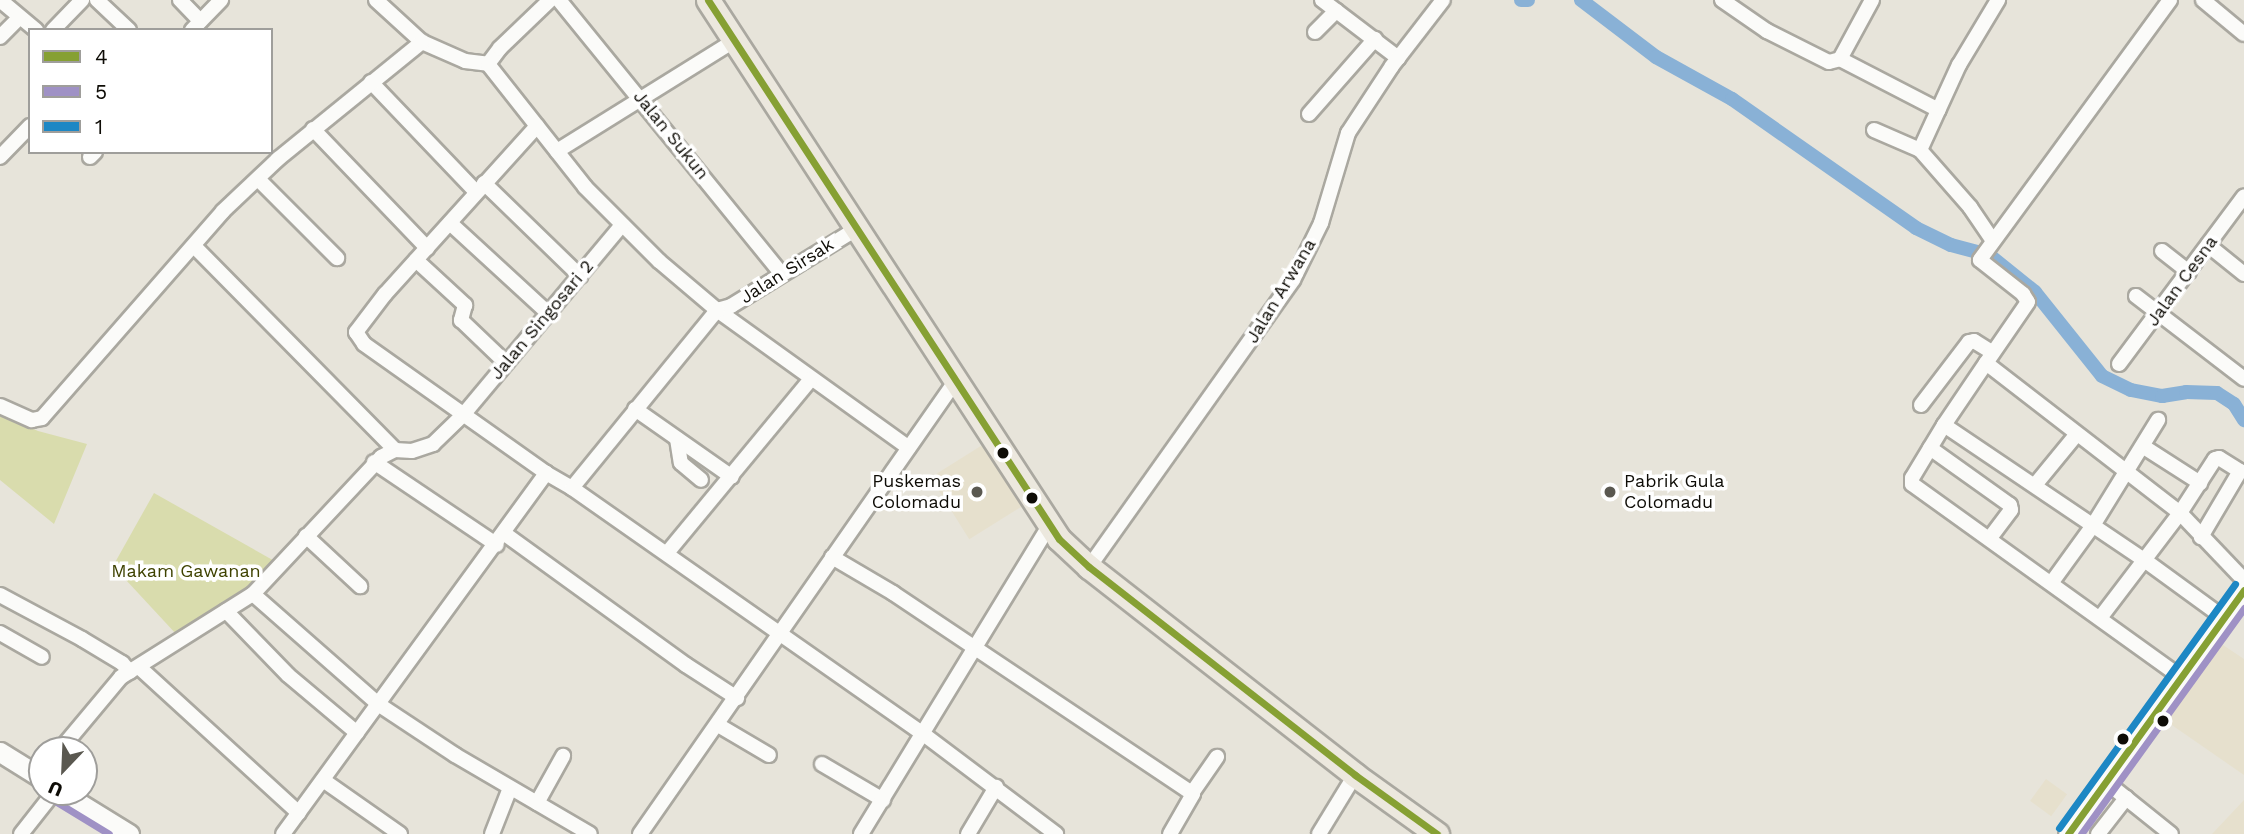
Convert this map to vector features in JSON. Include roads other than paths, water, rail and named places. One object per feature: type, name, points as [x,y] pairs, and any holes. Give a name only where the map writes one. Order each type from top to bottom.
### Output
[{"type":"highway","points":[[708,0],[1049,526],[1089,566],[1356,775],[1437,834]]},
{"type":"main road","points":[[2068,834],[2244,589]]},
{"type":"main road","points":[[3,757],[28,770]]},
{"type":"main road","points":[[84,806],[129,834]]},
{"type":"street","points":[[55,28],[82,0]]},
{"type":"street","points":[[97,0],[127,28]]},
{"type":"street","points":[[180,0],[196,25],[221,0]]},
{"type":"street","points":[[376,0],[422,42],[465,61],[488,64],[556,151],[622,225],[718,310],[909,449]]},
{"type":"street","points":[[488,64],[500,48],[550,0]]},
{"type":"street","name":"Jalan Sukun","points":[[559,0],[641,97],[781,273]]},
{"type":"street","points":[[1322,0],[1398,58]]},
{"type":"street","points":[[1840,59],[1872,0]]},
{"type":"street","points":[[1920,150],[1959,65],[1998,0]]},
{"type":"street","points":[[2170,0],[1980,260],[2023,294],[2028,302],[1944,425],[1912,478],[1912,484],[2181,677]]},
{"type":"street","points":[[2203,0],[2244,34]]},
{"type":"street","points":[[1727,1],[1767,31],[1829,62],[1840,59],[1939,110]]},
{"type":"street","points":[[6,2],[19,18],[33,28]]},
{"type":"street","name":"Jalan Arwana","points":[[1089,566],[1293,280],[1332,196],[1345,139],[1398,58],[1439,2]]},
{"type":"street","points":[[1315,32],[1336,11]]},
{"type":"street","points":[[0,37],[19,18]]},
{"type":"street","points":[[1309,114],[1376,39]]},
{"type":"street","points":[[556,151],[735,40]]},
{"type":"street","points":[[0,407],[32,420],[42,418],[223,211],[313,129],[422,42]]},
{"type":"street","points":[[371,82],[480,188],[580,276]]},
{"type":"street","points":[[537,126],[357,328],[357,336],[364,344],[463,415],[667,553],[922,733],[1056,834]]},
{"type":"street","points":[[0,157],[28,128]]},
{"type":"street","points":[[313,129],[427,248]]},
{"type":"street","points":[[1874,130],[1920,150],[1970,207],[1991,243]]},
{"type":"street","points":[[258,178],[337,258]]},
{"type":"street","name":"Jalan Cesna","points":[[2119,364],[2160,313],[2244,196]]},
{"type":"street","points":[[450,223],[549,314]]},
{"type":"street","name":"Jalan Singosari 2","points":[[395,450],[412,451],[433,444],[463,415],[622,225]]},
{"type":"street","name":"Jalan Sirsak","points":[[718,310],[731,306],[856,229]]},
{"type":"street","points":[[2208,245],[2244,274]]},
{"type":"street","points":[[71,736],[113,685],[253,594],[374,462],[395,450],[194,246]]},
{"type":"street","points":[[2162,251],[2189,272]]},
{"type":"street","points":[[416,260],[465,305],[461,320],[506,363]]},
{"type":"street","points":[[2136,296],[2244,379]]},
{"type":"street","points":[[572,488],[718,310]]},
{"type":"street","points":[[1922,405],[1970,341],[2076,435],[2180,513],[2244,589]]},
{"type":"street","points":[[667,553],[811,379]]},
{"type":"street","points":[[640,834],[954,383]]},
{"type":"street","points":[[635,409],[732,477]]},
{"type":"street","points":[[2052,582],[2128,473],[2158,421]]},
{"type":"street","points":[[1944,425],[2143,559],[2224,618]]},
{"type":"street","points":[[2035,485],[2076,435]]},
{"type":"street","points":[[677,439],[681,463],[701,480]]},
{"type":"street","points":[[2144,447],[2200,483]]},
{"type":"street","points":[[1930,448],[2010,505],[2011,510],[1990,538]]},
{"type":"street","points":[[2100,618],[2180,513],[2217,458],[2240,471],[2201,537]]},
{"type":"street","points":[[374,462],[501,539],[737,698]]},
{"type":"street","points":[[283,834],[547,473]]},
{"type":"street","points":[[861,834],[1049,526]]},
{"type":"street","points":[[306,536],[360,586]]},
{"type":"street","points":[[832,556],[1192,793],[1194,797],[1170,834]]},
{"type":"street","points":[[253,594],[378,704],[510,788],[590,834]]},
{"type":"street","points":[[0,595],[135,670],[299,813]]},
{"type":"street","points":[[226,611],[288,675],[357,733]]},
{"type":"street","points":[[0,633],[42,657]]},
{"type":"street","points":[[718,725],[769,755]]},
{"type":"street","points":[[537,803],[563,756]]},
{"type":"street","points":[[1192,793],[1217,757]]},
{"type":"street","points":[[822,764],[883,800]]},
{"type":"street","points":[[1319,834],[1356,775]]},
{"type":"street","points":[[323,780],[400,834]]},
{"type":"street","points":[[2106,782],[2171,834]]},
{"type":"street","points":[[968,834],[996,787]]},
{"type":"street","points":[[492,834],[510,788]]},
{"type":"street","points":[[2098,834],[2126,798]]},
{"type":"street","points":[[21,834],[43,806]]},
{"type":"waterway","points":[[1521,0],[1528,0]]},
{"type":"waterway","points":[[1581,0],[1656,57],[1732,99],[1916,228],[1951,245],[1989,255],[2035,292],[2102,376],[2131,390],[2162,396],[2186,392],[2217,393],[2234,404],[2244,420]]},
{"type":"place","name":"Puskemas Colomadu","points":[[977,492]]},
{"type":"place","name":"Pabrik Gula Colomadu","points":[[1610,492]]},
{"type":"park label","name":"Makam Gawanan","points":[[186,571]]}]
